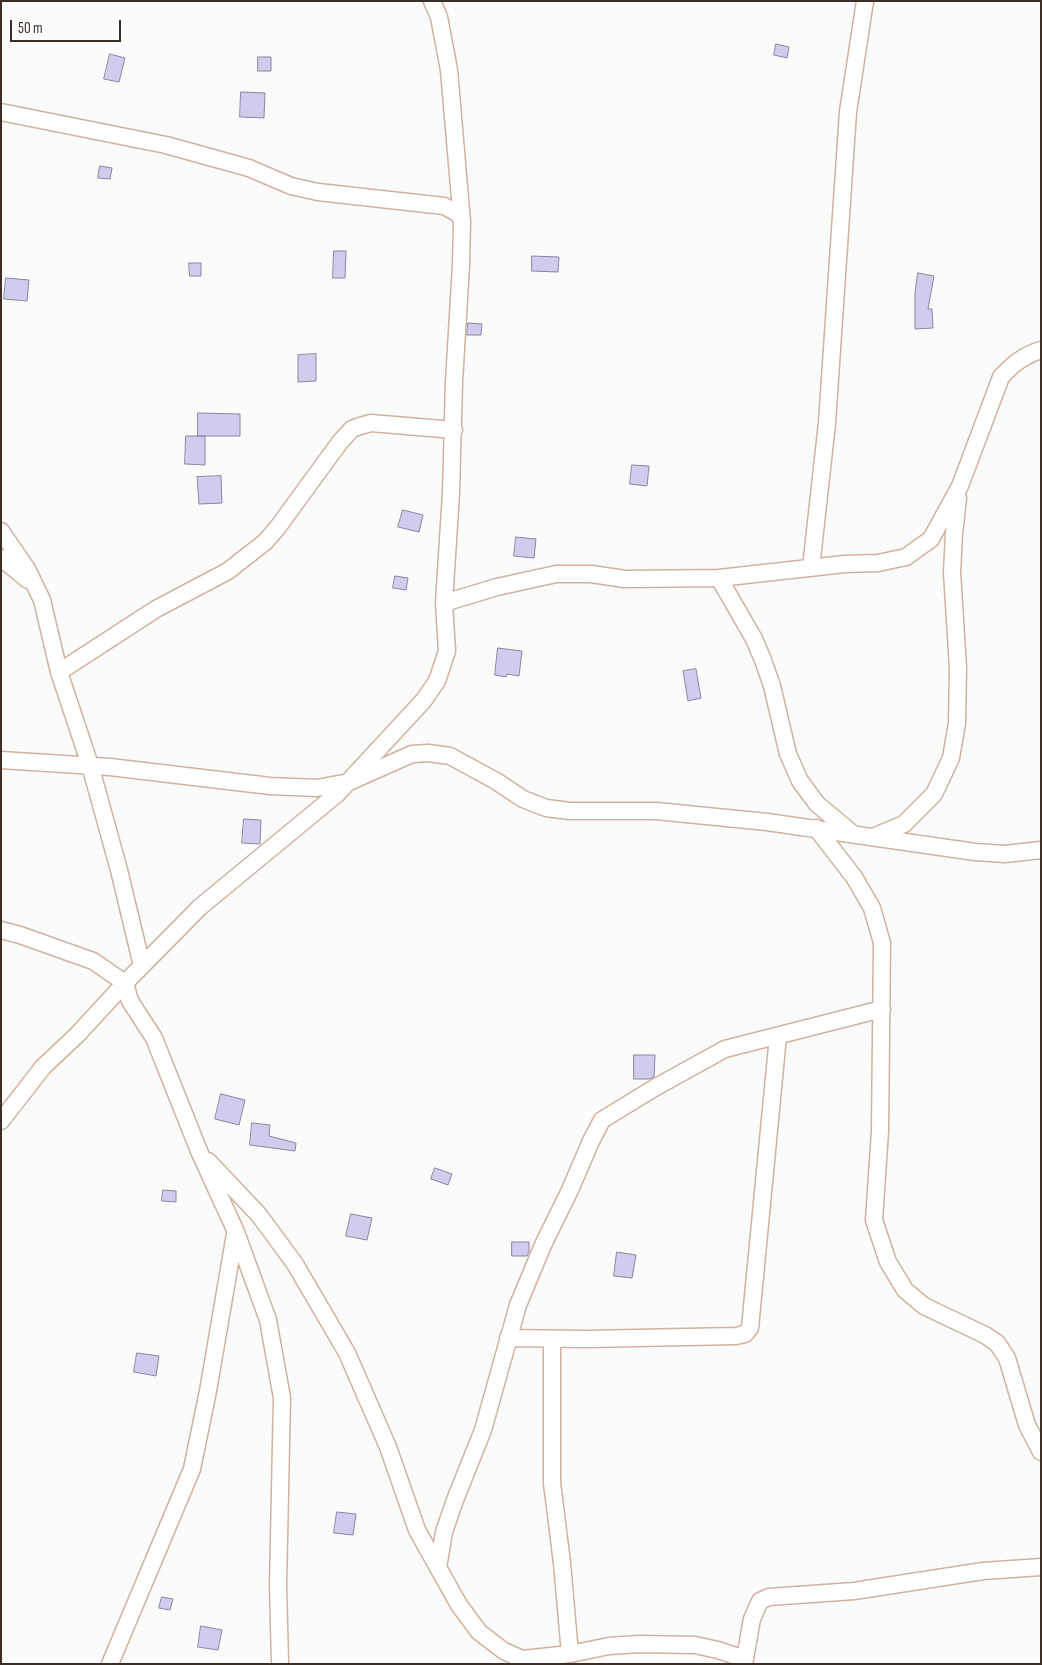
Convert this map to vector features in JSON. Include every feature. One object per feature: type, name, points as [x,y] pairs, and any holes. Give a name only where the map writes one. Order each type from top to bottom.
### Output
[{"type":"street","points":[[1,1121],[43,1067],[77,1036],[125,983],[200,907],[337,794],[424,700],[438,681],[447,651],[444,603],[454,430],[454,382],[462,222],[449,70],[439,18],[432,1]]},
{"type":"street","points":[[811,568],[827,423],[848,112],[865,1]]},
{"type":"street","points":[[1,112],[166,144],[248,168],[291,186],[318,192],[424,202],[444,206],[459,214],[462,222]]},
{"type":"street","points":[[444,603],[497,587],[556,574],[591,574],[625,579],[719,578],[845,564],[878,563],[906,557],[931,538],[960,486],[1001,377],[1014,363],[1028,354],[1041,350]]},
{"type":"street","points":[[59,672],[156,609],[228,571],[265,542],[340,442],[352,429],[372,424],[454,430]]},
{"type":"street","points":[[871,838],[904,824],[934,794],[951,758],[957,723],[958,668],[952,572],[954,534],[960,486]]},
{"type":"street","points":[[1,531],[27,569],[42,600],[59,672],[90,765],[119,870],[142,966]]},
{"type":"street","points":[[1,558],[35,587]]},
{"type":"street","points":[[719,578],[754,639],[763,660],[772,686],[788,754],[800,782],[817,804],[854,835]]},
{"type":"street","points":[[1,760],[90,765],[298,788],[317,788],[348,782],[412,754],[428,753],[450,756],[496,781],[523,799],[546,808],[570,811],[656,811],[816,828],[871,838],[975,852],[1005,854],[1041,850]]},
{"type":"street","points":[[816,828],[854,877],[872,908],[882,943],[880,1131],[874,1220],[888,1262],[905,1290],[924,1306],[985,1335],[997,1343],[1007,1358],[1027,1425],[1041,1452]]},
{"type":"street","points":[[1,930],[20,934],[93,961],[125,983],[130,1001],[154,1038],[199,1151],[236,1232],[268,1320],[282,1398],[278,1585],[280,1664]]},
{"type":"street","points":[[438,1568],[444,1532],[483,1430],[518,1305],[543,1245],[602,1120],[656,1087],[726,1049],[882,1009]]},
{"type":"street","points":[[508,1338],[605,1339],[736,1336],[745,1334],[750,1328],[778,1036]]},
{"type":"street","points":[[199,1151],[259,1216],[295,1264],[347,1353],[388,1447],[417,1530],[459,1605],[479,1632],[504,1652],[522,1659],[570,1654],[588,1657],[609,1646],[639,1644],[694,1645],[718,1650],[744,1662],[752,1619],[760,1601],[769,1597],[854,1591],[983,1571],[1041,1567]]},
{"type":"street","points":[[110,1664],[192,1469],[236,1232]]},
{"type":"street","points":[[552,1339],[552,1483],[562,1563],[570,1654]]},
{"type":"building","points":[[776,44],[789,47],[787,58],[774,55]]},
{"type":"building","points":[[110,54],[125,58],[119,82],[104,79]]},
{"type":"building","points":[[258,57],[271,57],[271,71],[258,71]]},
{"type":"building","points":[[241,92],[265,93],[264,118],[240,117]]},
{"type":"building","points":[[100,166],[112,168],[110,179],[98,178]]},
{"type":"building","points":[[334,251],[346,251],[345,278],[333,278]]},
{"type":"building","points":[[532,256],[559,257],[558,272],[532,271]]},
{"type":"building","points":[[189,263],[201,263],[201,276],[190,276]]},
{"type":"building","points":[[918,273],[934,276],[928,309],[932,309],[933,328],[915,329],[915,293]]},
{"type":"building","points":[[6,278],[29,280],[27,301],[4,299]]},
{"type":"building","points":[[468,323],[482,324],[481,335],[467,335]]},
{"type":"building","points":[[316,354],[316,381],[298,382],[298,355]]},
{"type":"building","points":[[198,413],[240,414],[240,436],[198,436]]},
{"type":"building","points":[[186,436],[205,436],[205,465],[185,464]]},
{"type":"building","points":[[632,465],[649,466],[647,486],[630,484]]},
{"type":"building","points":[[221,476],[222,503],[199,504],[197,477]]},
{"type":"building","points":[[403,510],[423,515],[419,532],[398,527]]},
{"type":"building","points":[[516,537],[536,539],[534,558],[514,556]]},
{"type":"building","points":[[395,576],[408,578],[406,590],[393,588]]},
{"type":"building","points":[[498,648],[522,651],[519,676],[507,674],[506,677],[495,675]]},
{"type":"building","points":[[696,669],[701,698],[688,701],[683,671]]},
{"type":"building","points":[[244,819],[261,820],[260,844],[242,843]]},
{"type":"building","points":[[634,1055],[655,1055],[654,1077],[634,1079]]},
{"type":"building","points":[[221,1094],[245,1100],[239,1125],[215,1119]]},
{"type":"building","points":[[252,1123],[270,1125],[269,1136],[296,1143],[295,1151],[250,1145]]},
{"type":"building","points":[[435,1168],[452,1174],[448,1185],[431,1179]]},
{"type":"building","points":[[163,1190],[176,1191],[176,1202],[162,1201]]},
{"type":"building","points":[[351,1214],[372,1218],[367,1240],[346,1236]]},
{"type":"building","points":[[512,1242],[529,1242],[527,1256],[512,1256]]},
{"type":"building","points":[[617,1252],[636,1255],[632,1278],[614,1276]]},
{"type":"building","points":[[137,1353],[159,1356],[156,1376],[134,1372]]},
{"type":"building","points":[[337,1512],[356,1514],[353,1535],[334,1533]]},
{"type":"building","points":[[162,1597],[173,1599],[170,1610],[159,1608]]},
{"type":"building","points":[[201,1626],[222,1630],[218,1650],[198,1647]]}]
